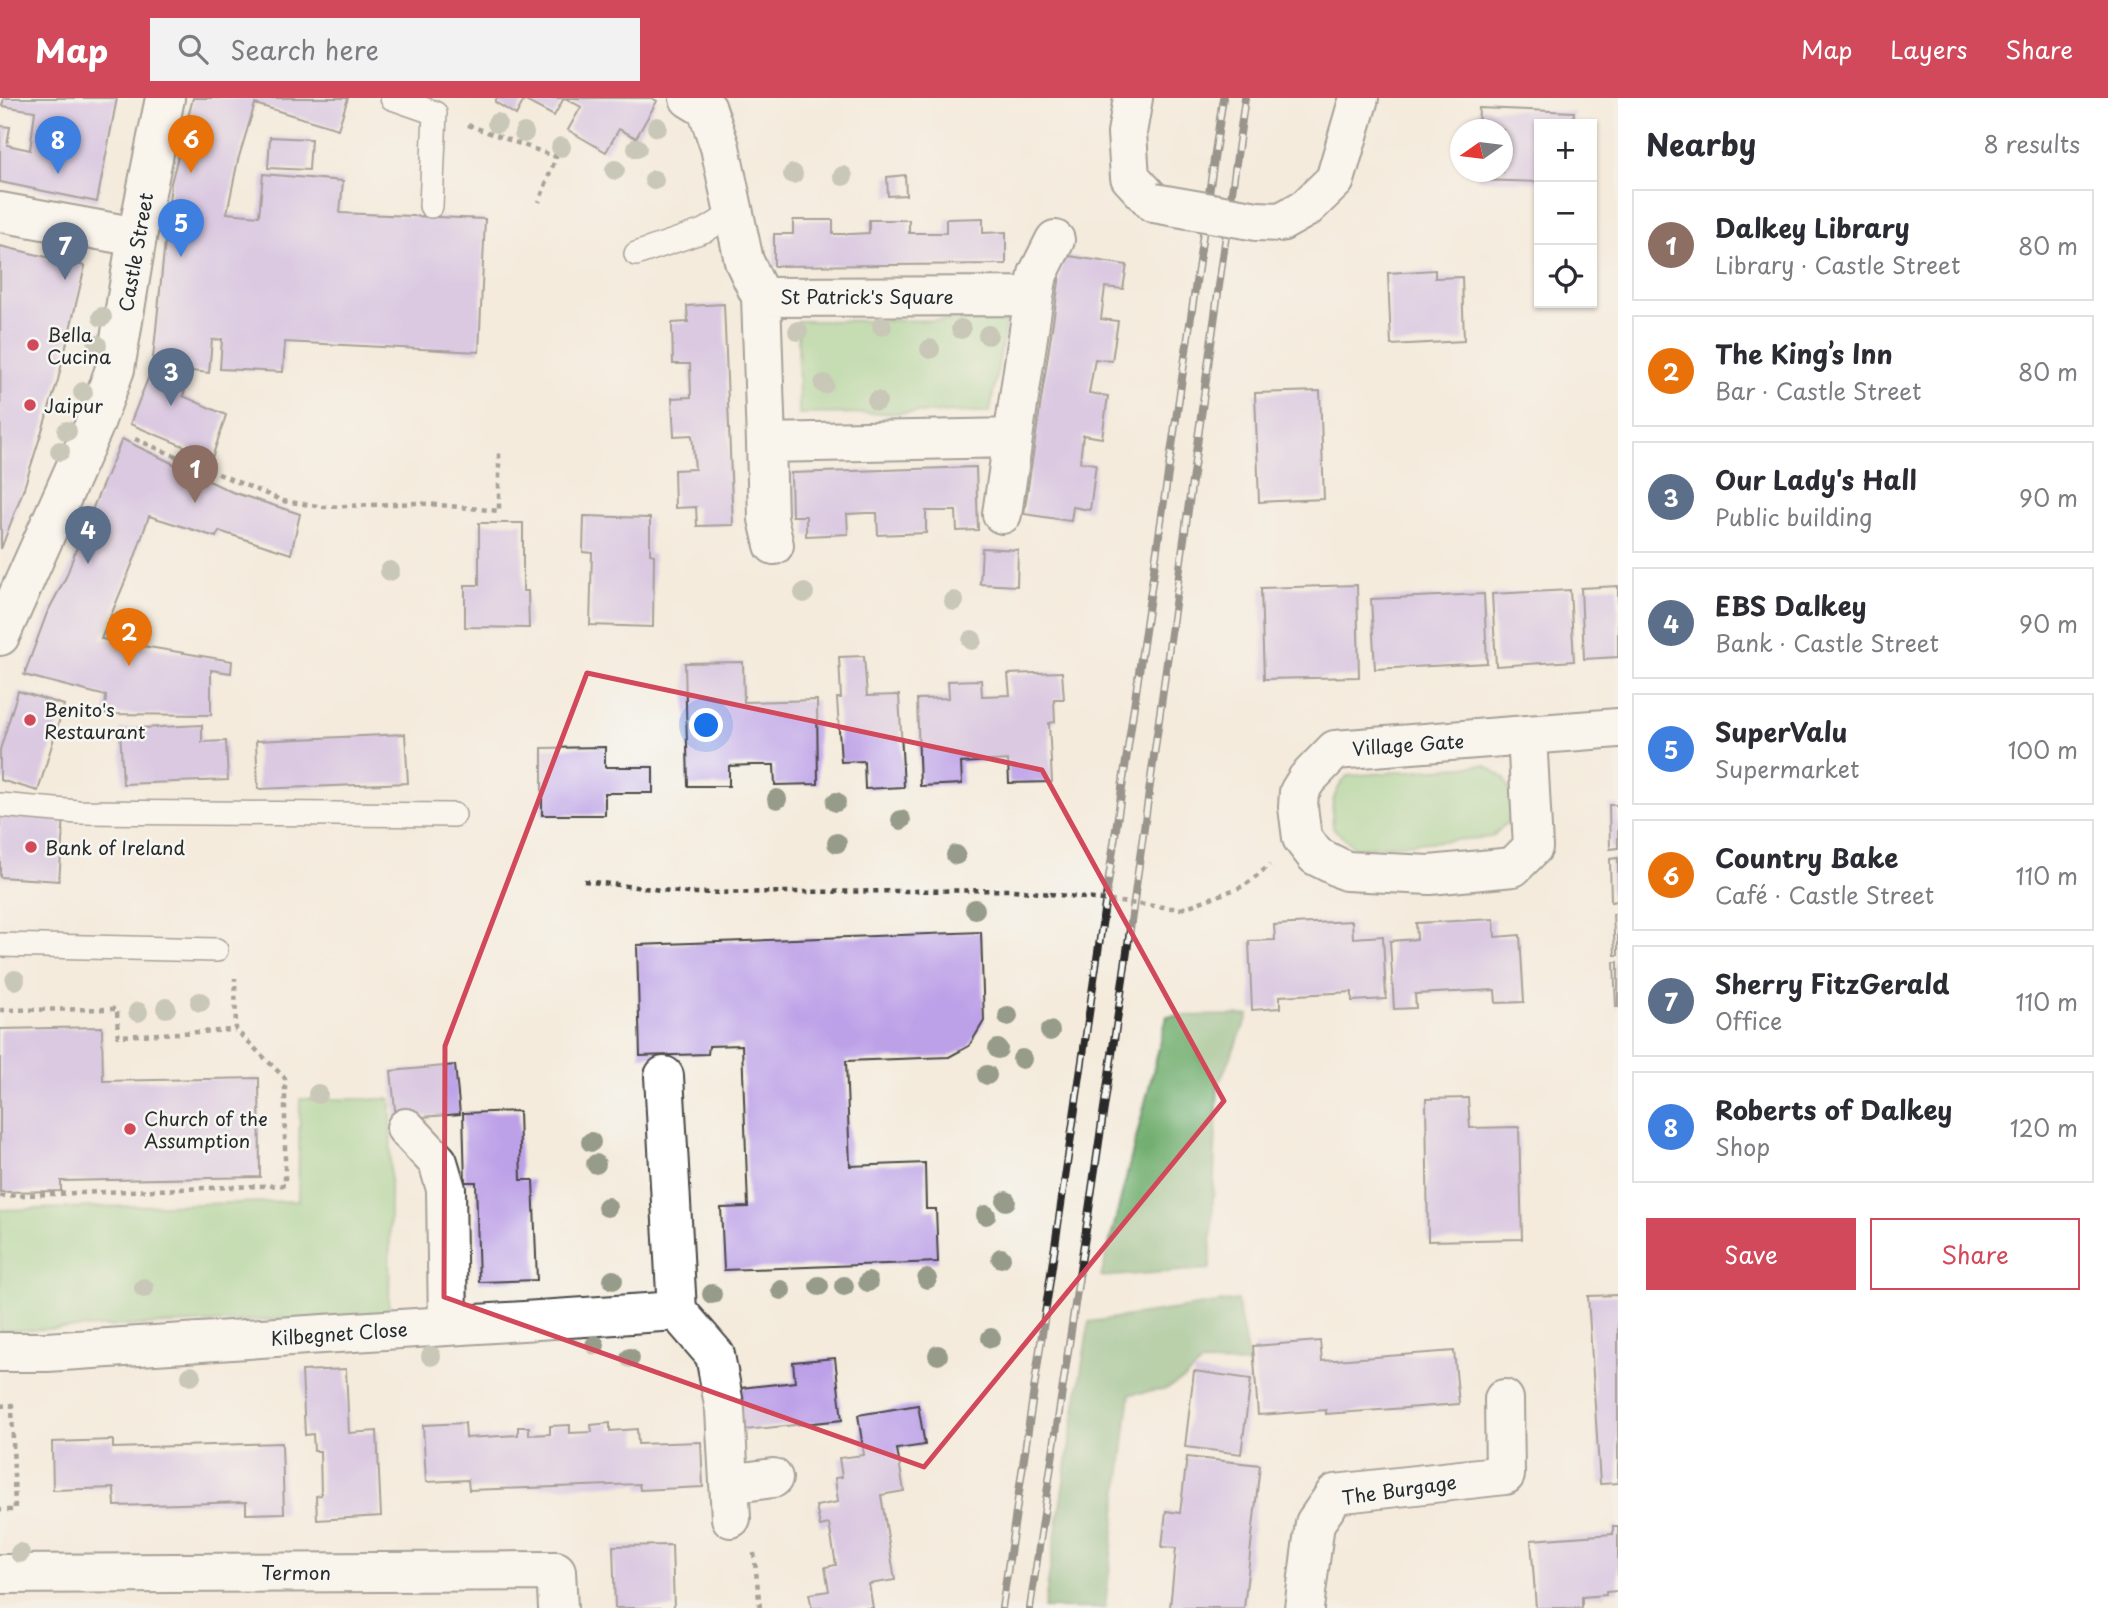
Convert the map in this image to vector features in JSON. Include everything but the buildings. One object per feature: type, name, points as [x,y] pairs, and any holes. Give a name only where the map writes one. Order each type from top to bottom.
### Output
[{"type":"street","name":"Castle Street","points":[[5,613],[93,428],[115,369],[137,237],[165,98]]},
{"type":"street","points":[[689,98],[707,109],[720,147],[744,261],[761,296]]},
{"type":"street","points":[[1133,98],[1127,133],[1130,177],[1154,204],[1257,221],[1281,222],[1306,208],[1335,180],[1359,98]]},
{"type":"street","points":[[0,212],[137,237]]},
{"type":"street","points":[[1002,514],[1038,274],[1055,240]]},
{"type":"street","name":"St Patrick's Square","points":[[774,545],[768,519],[761,296],[1034,296]]},
{"type":"street","points":[[766,443],[1013,438]]},
{"type":"street","name":"Village Gate","points":[[1303,838],[1298,807],[1299,792],[1307,779],[1335,750],[1618,728]]},
{"type":"street","points":[[1303,838],[1315,856],[1346,871],[1430,875],[1513,867],[1533,847],[1527,734]]},
{"type":"street","points":[[664,1076],[677,1311],[715,1355],[724,1410],[730,1501],[772,1478]]},
{"type":"street","points":[[406,1128],[438,1162],[446,1189],[448,1326]]},
{"type":"street","name":"Kilbegnet Close","points":[[0,1352],[47,1352],[677,1311]]},
{"type":"street","name":"The Burgage","points":[[1304,1608],[1315,1522],[1335,1494],[1505,1475],[1504,1399]]},
{"type":"street","name":"Termon","points":[[0,1574],[556,1571],[558,1608]]},
{"type":"lane","points":[[392,98],[435,113],[431,206]]},
{"type":"lane","points":[[636,254],[706,230],[733,213]]},
{"type":"lane","points":[[0,805],[92,812],[454,815]]},
{"type":"lane","points":[[0,945],[216,950]]},
{"type":"path","points":[[435,113],[556,157],[539,202]]},
{"type":"path","points":[[93,428],[125,435],[283,501],[324,507],[418,503],[499,511],[499,450]]},
{"type":"path","points":[[584,881],[687,892],[1013,890],[1181,909],[1244,886],[1303,838]]},
{"type":"path","points":[[0,1196],[285,1185],[285,1078],[236,1030],[234,974]]},
{"type":"path","points":[[0,1010],[117,1009],[118,1036],[236,1030]]},
{"type":"path","points":[[0,1406],[12,1405],[15,1510],[0,1510]]},
{"type":"path","points":[[730,1501],[752,1541],[760,1608]]},
{"type":"highlighted area","points":[[587,673],[1042,770],[1224,1101],[924,1467],[444,1297],[445,1046]]},
{"type":"green space","points":[[1006,320],[990,412],[799,414],[798,321]]},
{"type":"green space","points":[[1485,765],[1504,778],[1514,801],[1510,819],[1492,837],[1355,848],[1333,828],[1333,800],[1347,776]]},
{"type":"green space","points":[[1249,1015],[1218,1085],[1210,1269],[1101,1277],[1167,1016]]},
{"type":"green space","points":[[300,1099],[391,1099],[389,1315],[0,1331],[0,1210],[298,1201]]},
{"type":"green space","points":[[1237,1300],[1249,1364],[1202,1363],[1183,1380],[1164,1390],[1130,1394],[1105,1608],[1044,1608],[1089,1322]]},
{"type":"railway","points":[[1002,1608],[1223,98]]},
{"type":"railway","points":[[1030,1608],[1123,980],[1245,98]]},
{"type":"place","name":"Country Bake","points":[[191,173]]},
{"type":"place","name":"Roberts of Dalkey","points":[[58,174]]},
{"type":"place","name":"SuperValu","points":[[181,257]]},
{"type":"place","name":"Sherry FitzGerald","points":[[65,280]]},
{"type":"place","name":"Bella Cucina","points":[[33,345]]},
{"type":"place","name":"Jaipur","points":[[30,405]]},
{"type":"place","name":"Our Lady's Hall","points":[[171,406]]},
{"type":"place","name":"Dalkey Library","points":[[195,503]]},
{"type":"place","name":"EBS Dalkey","points":[[88,564]]},
{"type":"place","name":"The King’s Inn","points":[[129,666]]},
{"type":"place","name":"Benito's Restaurant","points":[[30,720]]},
{"type":"place","name":"Bank of Ireland","points":[[31,847]]},
{"type":"place","name":"Church of the Assumption","points":[[130,1129]]}]
